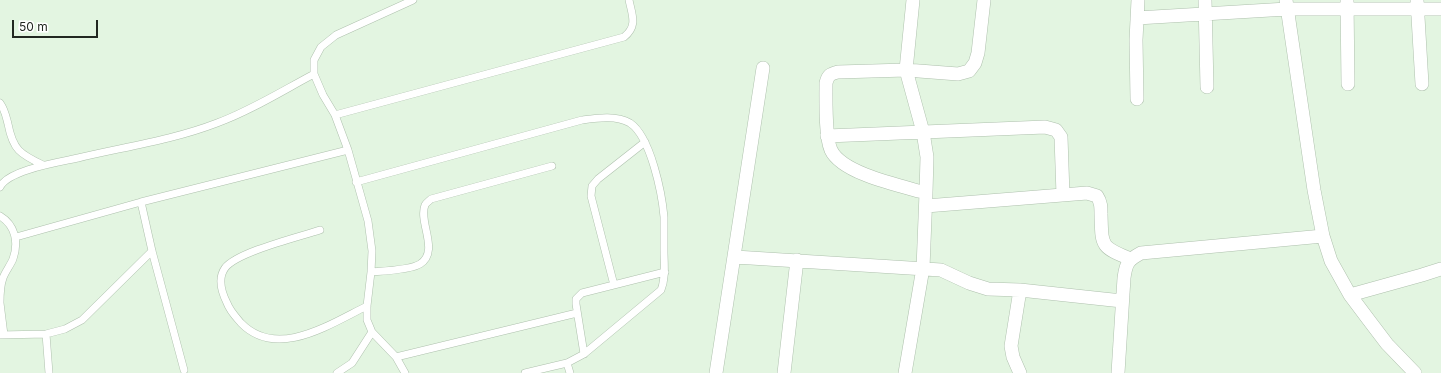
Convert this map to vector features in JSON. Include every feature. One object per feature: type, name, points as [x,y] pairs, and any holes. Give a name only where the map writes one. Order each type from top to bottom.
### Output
[{"type":"street","points":[[905,373],[923,268],[927,157],[923,132],[906,70],[913,0]]},
{"type":"street","points":[[984,0],[978,53],[975,63],[969,71],[958,74],[906,70],[830,73],[827,76],[826,83],[828,136],[831,150],[839,162],[855,171],[926,199],[1087,193],[1097,196],[1100,202],[1102,238],[1104,245],[1111,251],[1131,259]]},
{"type":"street","points":[[1137,99],[1136,40],[1138,0]]},
{"type":"street","points":[[1206,0],[1207,87]]},
{"type":"street","points":[[1137,18],[1206,14],[1287,5],[1417,5],[1441,9]]},
{"type":"street","points":[[1287,5],[1314,190],[1323,236],[1331,261],[1350,295],[1388,344],[1415,373]]},
{"type":"street","points":[[1347,5],[1348,84]]},
{"type":"street","points":[[1417,5],[1422,84]]},
{"type":"street","points":[[716,373],[763,68]]},
{"type":"street","points":[[828,136],[1045,127],[1056,130],[1061,137],[1063,195]]},
{"type":"street","points":[[1118,373],[1122,301],[1126,268],[1131,259],[1142,253],[1323,236]]},
{"type":"street","points":[[735,257],[941,270],[969,283],[988,288],[1122,301]]},
{"type":"street","points":[[784,373],[797,260]]},
{"type":"street","points":[[1350,295],[1439,270],[1441,268]]},
{"type":"street","points":[[1020,290],[1011,346],[1013,357],[1020,373]]},
{"type":"lane","points":[[406,373],[396,357],[372,332],[367,320],[372,251],[368,221],[348,150],[335,115],[323,95],[314,74],[314,60],[321,47],[336,36],[403,3],[413,0]]},
{"type":"lane","points":[[335,115],[624,37],[631,32],[634,25],[629,0]]},
{"type":"lane","points":[[0,187],[2,183],[17,173],[190,132],[217,123],[240,114],[314,74]]},
{"type":"lane","points":[[0,103],[4,109],[15,148],[26,157],[43,166]]},
{"type":"lane","points":[[356,182],[582,120],[602,117],[618,119],[630,123],[637,130],[652,157],[661,197],[664,216],[665,282],[661,290],[584,354],[567,362],[525,373]]},
{"type":"lane","points":[[614,285],[590,196],[592,186],[598,179],[645,142]]},
{"type":"lane","points":[[16,237],[141,202],[348,150]]},
{"type":"lane","points":[[371,272],[411,267],[420,264],[427,258],[429,248],[423,210],[425,204],[431,200],[552,166]]},
{"type":"lane","points":[[141,202],[152,251],[184,370]]},
{"type":"lane","points":[[0,216],[7,220],[16,237],[16,249],[13,260],[3,278],[0,290],[2,335],[46,334],[65,329],[82,320],[152,251]]},
{"type":"lane","points":[[320,230],[246,254],[234,260],[224,269],[221,279],[222,293],[230,312],[248,329],[264,337],[282,340],[298,337],[319,329],[367,306]]},
{"type":"lane","points":[[584,354],[576,299],[582,293],[665,272]]},
{"type":"lane","points":[[396,357],[577,314]]},
{"type":"lane","points":[[337,373],[352,363],[372,332]]},
{"type":"lane","points":[[46,334],[49,373]]},
{"type":"lane","points":[[567,362],[570,373]]}]
